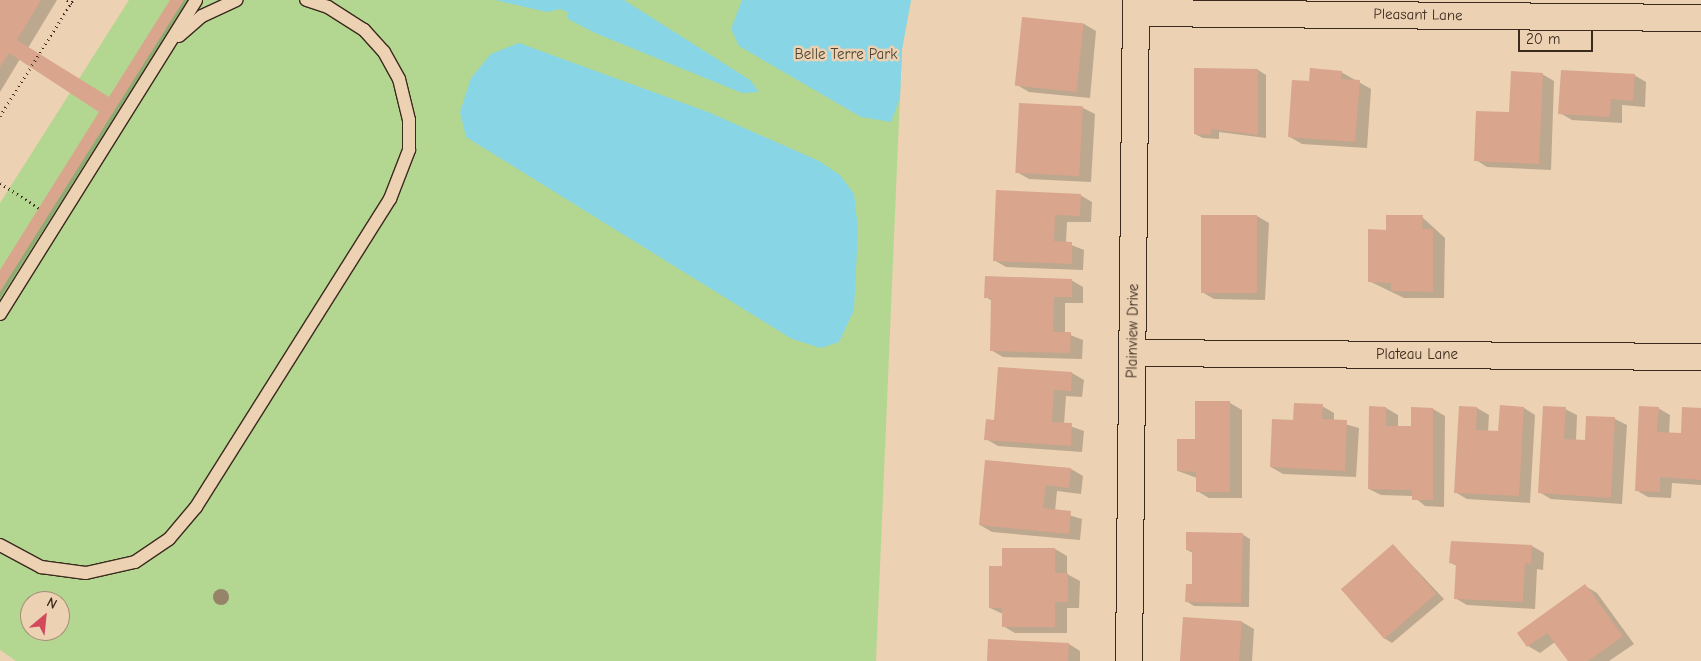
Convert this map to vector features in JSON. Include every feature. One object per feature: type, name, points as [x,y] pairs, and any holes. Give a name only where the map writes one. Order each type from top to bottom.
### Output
[{"type":"street","name":"Pleasant Lane","points":[[1136,6],[1701,18]]},
{"type":"street","name":"Plainview Drive","points":[[1129,661],[1136,6]]},
{"type":"street","name":"Plateau Lane","points":[[1132,353],[1701,357]]},
{"type":"lane","points":[[0,314],[196,0]]},
{"type":"lane","points":[[161,56],[202,16],[236,0]]},
{"type":"lane","points":[[0,545],[41,567],[86,572],[135,562],[169,539],[196,507],[390,199],[408,150],[410,120],[399,79],[384,52],[364,30],[328,7],[306,0]]},
{"type":"path","points":[[0,116],[73,1],[67,0]]},
{"type":"path","points":[[0,183],[39,208]]},
{"type":"green space","points":[[129,0],[911,0],[902,49],[876,661],[16,661],[0,650],[0,203]]},
{"type":"water","points":[[495,0],[624,0],[750,80],[759,92],[742,93],[595,33],[568,19],[567,12],[560,9],[547,12]]},
{"type":"water","name":"Belle Terre Park","points":[[742,0],[911,0],[902,49],[900,98],[891,122],[861,117],[739,46],[731,29]]},
{"type":"water","points":[[519,43],[708,112],[819,161],[840,175],[854,194],[858,229],[854,310],[839,342],[821,348],[792,339],[466,137],[460,112],[471,78],[491,54]]},
{"type":"building","points":[[0,0],[41,0],[17,40],[109,97],[170,0],[184,0],[0,292],[0,270],[99,112],[9,53],[0,67]]},
{"type":"building","points":[[1022,17],[1084,23],[1076,92],[1015,86]]},
{"type":"building","points":[[1194,68],[1258,69],[1258,135],[1211,129],[1211,135],[1194,134]]},
{"type":"building","points":[[1310,68],[1342,71],[1341,79],[1360,80],[1355,142],[1288,137],[1292,80],[1309,81]]},
{"type":"building","points":[[1561,70],[1635,74],[1633,101],[1611,99],[1610,117],[1558,114]]},
{"type":"building","points":[[1511,71],[1543,73],[1539,164],[1474,161],[1476,111],[1509,112]]},
{"type":"building","points":[[1019,103],[1083,106],[1079,176],[1015,173]]},
{"type":"building","points":[[996,190],[1081,194],[1080,216],[1055,215],[1054,241],[1072,242],[1072,264],[993,261]]},
{"type":"building","points":[[1201,215],[1257,215],[1257,293],[1201,293]]},
{"type":"building","points":[[1386,215],[1423,215],[1422,229],[1433,229],[1433,292],[1391,291],[1391,283],[1368,282],[1368,229],[1386,230]]},
{"type":"building","points":[[985,276],[1072,279],[1072,297],[1054,297],[1053,332],[1071,332],[1070,353],[990,351],[991,298],[984,298]]},
{"type":"building","points":[[998,367],[1072,372],[1071,391],[1054,390],[1052,422],[1072,423],[1071,446],[984,440],[986,419],[994,420]]},
{"type":"building","points":[[1195,401],[1230,401],[1230,492],[1196,492],[1196,472],[1177,471],[1177,439],[1195,439]]},
{"type":"building","points":[[1294,403],[1323,404],[1322,419],[1347,420],[1345,471],[1270,467],[1272,419],[1293,420]]},
{"type":"building","points":[[1500,405],[1524,407],[1519,496],[1454,493],[1459,406],[1477,407],[1476,430],[1498,431]]},
{"type":"building","points":[[1369,406],[1386,407],[1386,426],[1411,426],[1411,407],[1433,408],[1433,500],[1412,500],[1412,490],[1368,489]]},
{"type":"building","points":[[1543,406],[1566,407],[1564,439],[1585,440],[1586,416],[1615,417],[1611,498],[1538,493]]},
{"type":"building","points":[[1639,406],[1659,407],[1657,432],[1681,433],[1682,407],[1701,408],[1701,480],[1660,477],[1660,492],[1635,491]]},
{"type":"building","points":[[985,460],[1071,468],[1069,488],[1046,485],[1043,508],[1071,511],[1069,534],[979,525]]},
{"type":"building","points":[[1186,532],[1243,533],[1241,603],[1185,602],[1186,584],[1192,584],[1192,550],[1186,550]]},
{"type":"building","points":[[1451,541],[1532,545],[1531,564],[1525,563],[1523,602],[1454,599],[1456,564],[1449,563]]},
{"type":"building","points":[[1393,544],[1436,594],[1384,639],[1341,589]]},
{"type":"building","points":[[1002,548],[1055,548],[1055,573],[1068,573],[1068,602],[1055,602],[1055,627],[1002,627],[1002,608],[989,608],[989,566],[1002,566]]},
{"type":"building","points":[[1585,584],[1623,636],[1588,661],[1568,661],[1547,633],[1527,647],[1517,633]]},
{"type":"building","points":[[1183,617],[1242,621],[1239,661],[1180,661]]},
{"type":"building","points":[[988,639],[1069,643],[1068,661],[987,661]]}]
